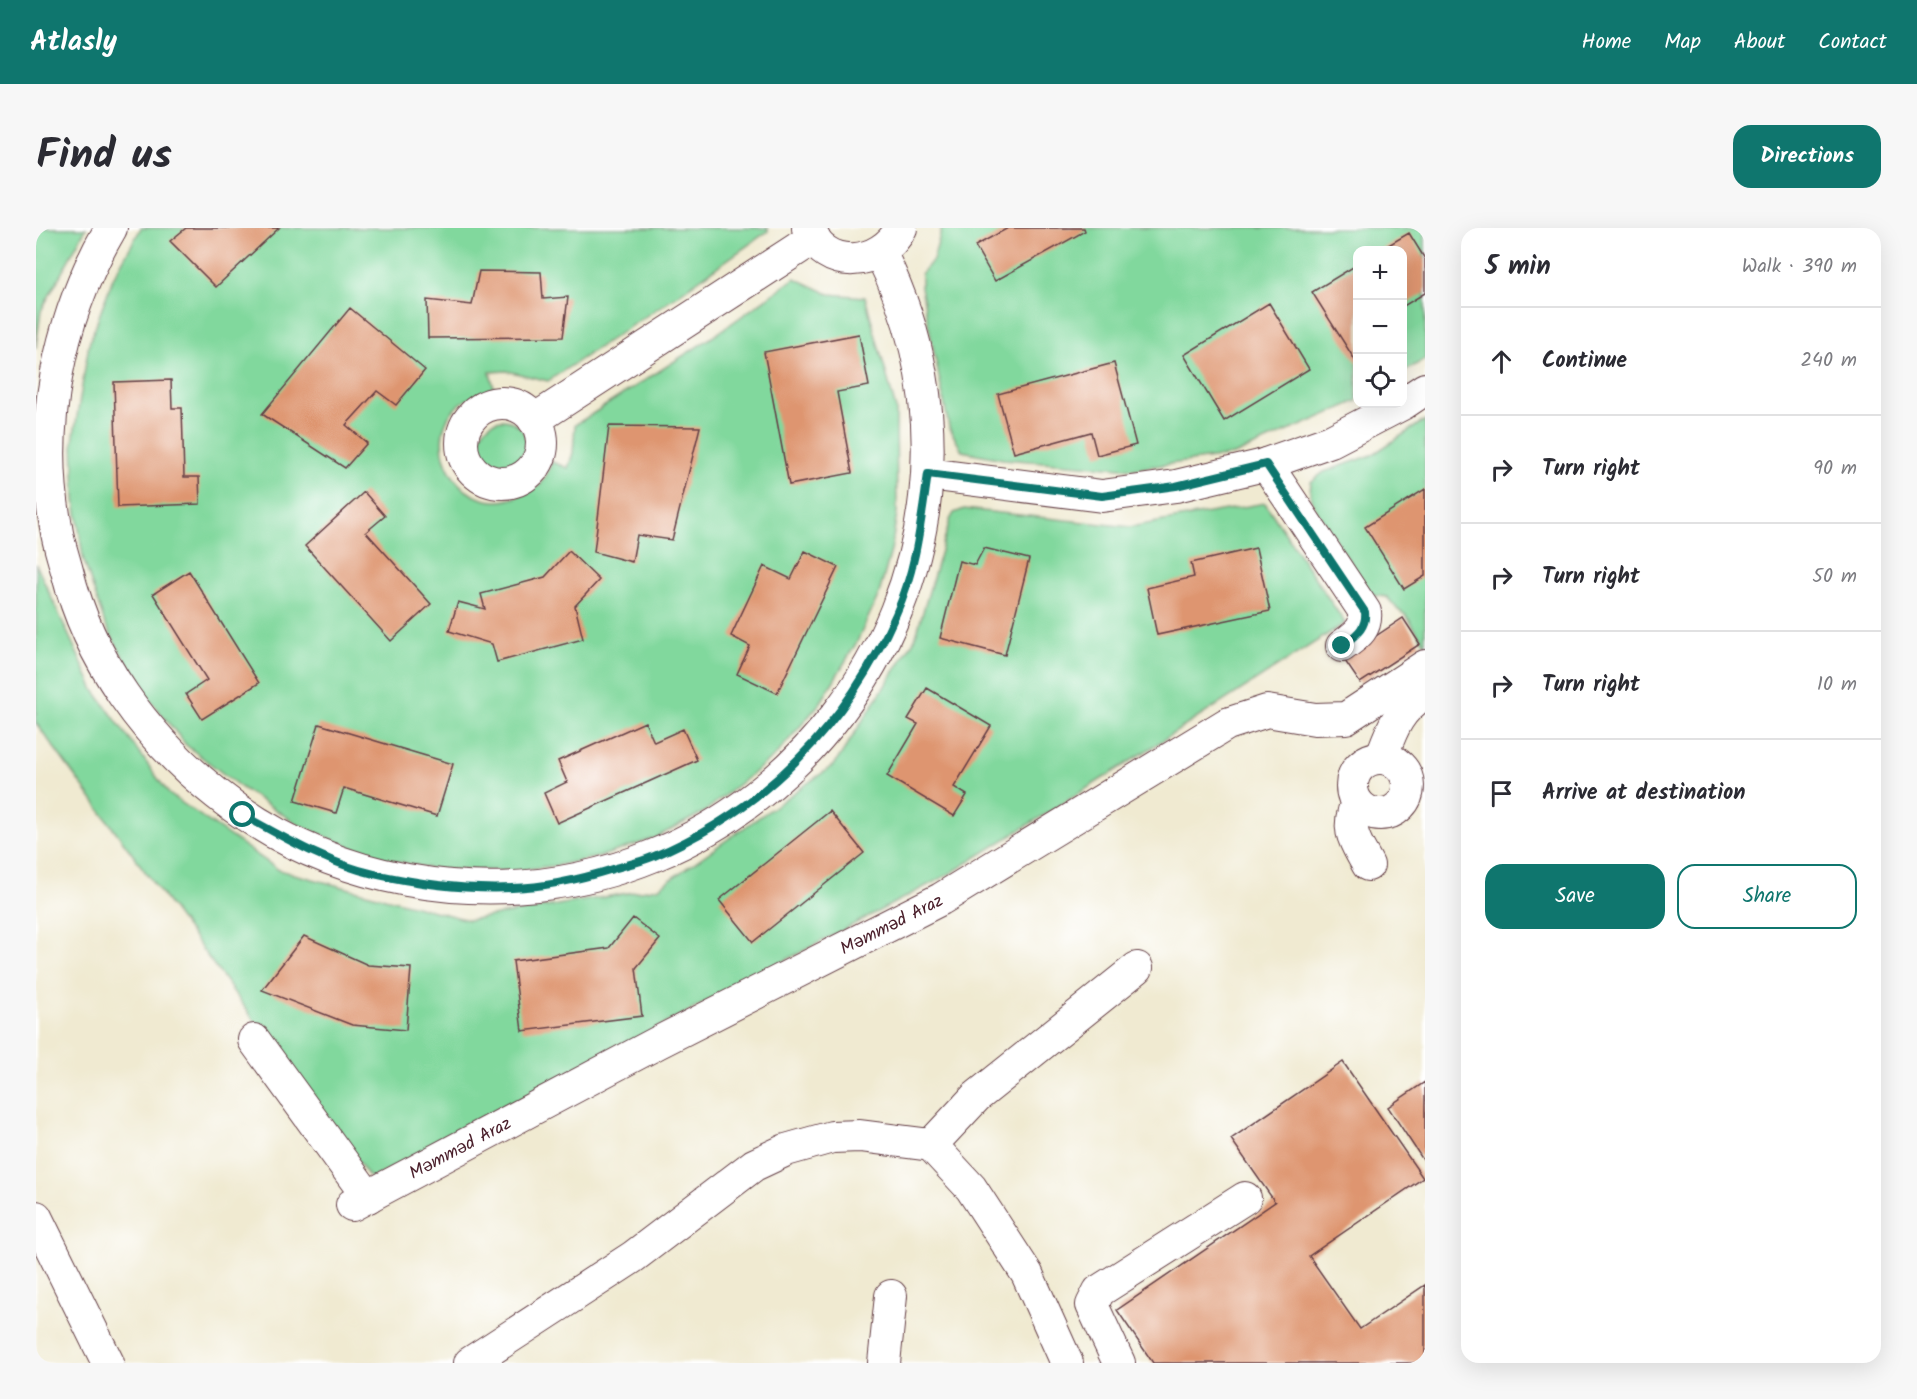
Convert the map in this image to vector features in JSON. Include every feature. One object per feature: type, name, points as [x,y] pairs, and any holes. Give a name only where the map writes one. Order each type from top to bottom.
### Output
[{"type":"street","points":[[111,228],[94,257],[69,319],[54,384],[49,455],[55,525],[73,594],[101,659],[140,718],[188,771],[243,815],[305,849],[372,873],[442,886],[513,888],[584,878],[652,857],[716,825],[773,784],[824,734],[865,676],[897,613],[918,545],[928,474],[927,408],[915,342],[894,279],[880,252]]},
{"type":"street","points":[[534,420],[811,233],[819,245],[831,254],[845,259],[860,259],[880,252],[894,240],[901,228]]},
{"type":"street","points":[[928,474],[1102,496],[1176,486],[1266,464],[1331,441],[1404,403],[1425,389]]},
{"type":"street","points":[[1266,464],[1365,612],[1366,622],[1360,631],[1342,646]]},
{"type":"street","name":"Məmməd Araz","points":[[254,1040],[360,1201],[657,1043],[941,899],[1227,724],[1267,711],[1315,719],[1346,718],[1425,666]]},
{"type":"street","points":[[1381,758],[1394,724],[1412,702],[1425,693]]},
{"type":"street","points":[[1381,758],[1396,763],[1403,770],[1409,788],[1401,806],[1383,815],[1364,810],[1352,794],[1354,775],[1368,760],[1381,758]]},
{"type":"street","points":[[1357,803],[1351,817],[1351,826],[1354,839],[1368,865]]},
{"type":"street","points":[[931,1145],[976,1097],[1137,968]]},
{"type":"street","points":[[470,1363],[633,1257],[754,1165],[786,1150],[832,1137],[860,1136],[931,1145],[971,1188],[1028,1274],[1067,1363]]},
{"type":"street","points":[[1119,1363],[1092,1305],[1099,1291],[1245,1198]]},
{"type":"street","points":[[36,1217],[108,1363]]},
{"type":"street","points":[[884,1363],[891,1296]]},
{"type":"green space","points":[[36,228],[86,228],[41,311],[36,348]]},
{"type":"green space","points":[[141,228],[768,228],[768,231],[676,296],[548,381],[507,371],[490,372],[494,389],[460,404],[447,420],[442,438],[444,457],[452,474],[464,489],[481,498],[501,501],[523,494],[541,484],[552,462],[568,468],[573,453],[575,425],[714,336],[795,278],[829,294],[865,297],[896,409],[897,513],[891,551],[879,594],[857,642],[821,702],[776,755],[704,812],[655,838],[599,857],[553,866],[511,871],[433,869],[369,855],[299,825],[243,789],[186,745],[140,687],[105,624],[83,558],[75,499],[73,441],[89,344],[113,278]]},
{"type":"green space","points":[[942,228],[1425,228],[1425,359],[1407,370],[1407,246],[1353,246],[1353,403],[1234,455],[1134,469],[1003,459],[962,451],[949,427],[921,287],[921,274],[933,260]]},
{"type":"green space","points":[[503,420],[512,421],[520,426],[525,434],[525,452],[520,460],[512,465],[503,466],[494,465],[486,460],[481,452],[480,443],[481,434],[486,426],[494,421]]},
{"type":"green space","points":[[1425,420],[1425,644],[1406,615],[1398,610],[1387,597],[1371,595],[1315,508],[1310,493],[1311,482],[1324,472],[1372,455]]},
{"type":"green space","points":[[1265,503],[1345,623],[951,873],[371,1179],[36,723],[36,564],[94,690],[169,794],[279,870],[468,920],[658,888],[835,764],[915,639],[954,513],[964,509],[1130,527]]},
{"type":"building","points":[[186,228],[279,228],[216,287],[170,241]]},
{"type":"building","points":[[1008,228],[1084,228],[1085,231],[995,281],[975,246]]},
{"type":"building","points":[[1409,233],[1425,259],[1425,293],[1407,304],[1407,246],[1387,246]]},
{"type":"building","points":[[1353,267],[1353,357],[1312,292]]},
{"type":"building","points":[[479,271],[541,272],[543,299],[568,297],[563,337],[428,338],[427,300],[472,305]]},
{"type":"building","points":[[1269,303],[1309,369],[1224,421],[1184,355]]},
{"type":"building","points":[[350,308],[425,370],[396,405],[377,391],[346,425],[367,443],[345,468],[262,414]]},
{"type":"building","points":[[859,334],[869,386],[837,392],[852,473],[789,485],[764,352]]},
{"type":"building","points":[[1114,363],[1136,445],[1097,455],[1091,432],[1014,453],[998,394]]},
{"type":"building","points":[[171,380],[172,408],[182,408],[184,477],[199,477],[200,504],[118,507],[114,382]]},
{"type":"building","points":[[609,426],[700,427],[672,540],[637,535],[632,562],[594,552]]},
{"type":"building","points":[[1425,489],[1425,576],[1404,589],[1365,527]]},
{"type":"building","points":[[364,492],[385,516],[366,532],[431,604],[391,641],[305,546]]},
{"type":"building","points":[[984,548],[1029,559],[1005,655],[940,638],[959,561],[975,565]]},
{"type":"building","points":[[1256,548],[1270,611],[1157,635],[1147,588],[1194,577],[1191,563]]},
{"type":"building","points":[[569,551],[599,580],[575,606],[583,639],[497,662],[492,644],[449,631],[458,602],[485,609],[481,594],[545,577]]},
{"type":"building","points":[[805,551],[838,567],[777,693],[737,674],[750,646],[731,636],[764,566],[791,579]]},
{"type":"building","points":[[189,571],[259,683],[202,719],[186,694],[207,680],[153,594]]},
{"type":"building","points":[[1403,618],[1420,644],[1360,683],[1343,658]]},
{"type":"building","points":[[927,688],[991,726],[954,787],[967,795],[954,816],[887,776],[918,724],[908,719]]},
{"type":"building","points":[[645,722],[654,742],[683,729],[697,760],[557,823],[544,793],[567,782],[558,761]]},
{"type":"building","points":[[319,724],[453,764],[437,816],[344,788],[336,813],[295,801]]},
{"type":"building","points":[[830,811],[864,853],[753,942],[719,900]]},
{"type":"building","points":[[633,918],[660,939],[636,968],[642,1016],[522,1031],[513,961],[609,948]]},
{"type":"building","points":[[304,936],[368,965],[411,968],[406,1030],[352,1025],[262,990]]},
{"type":"building","points":[[1343,1062],[1423,1178],[1309,1256],[1360,1329],[1425,1285],[1425,1363],[1153,1363],[1117,1310],[1275,1202],[1231,1139]]},
{"type":"building","points":[[1425,1082],[1425,1163],[1388,1107]]},
{"type":"route","points":[[243,815],[305,849],[372,873],[442,886],[513,888],[584,878],[652,857],[716,825],[773,784],[824,734],[865,676],[897,613],[918,545],[928,474],[1102,496],[1176,486],[1266,464],[1365,612],[1366,622],[1360,631],[1342,646]]}]
